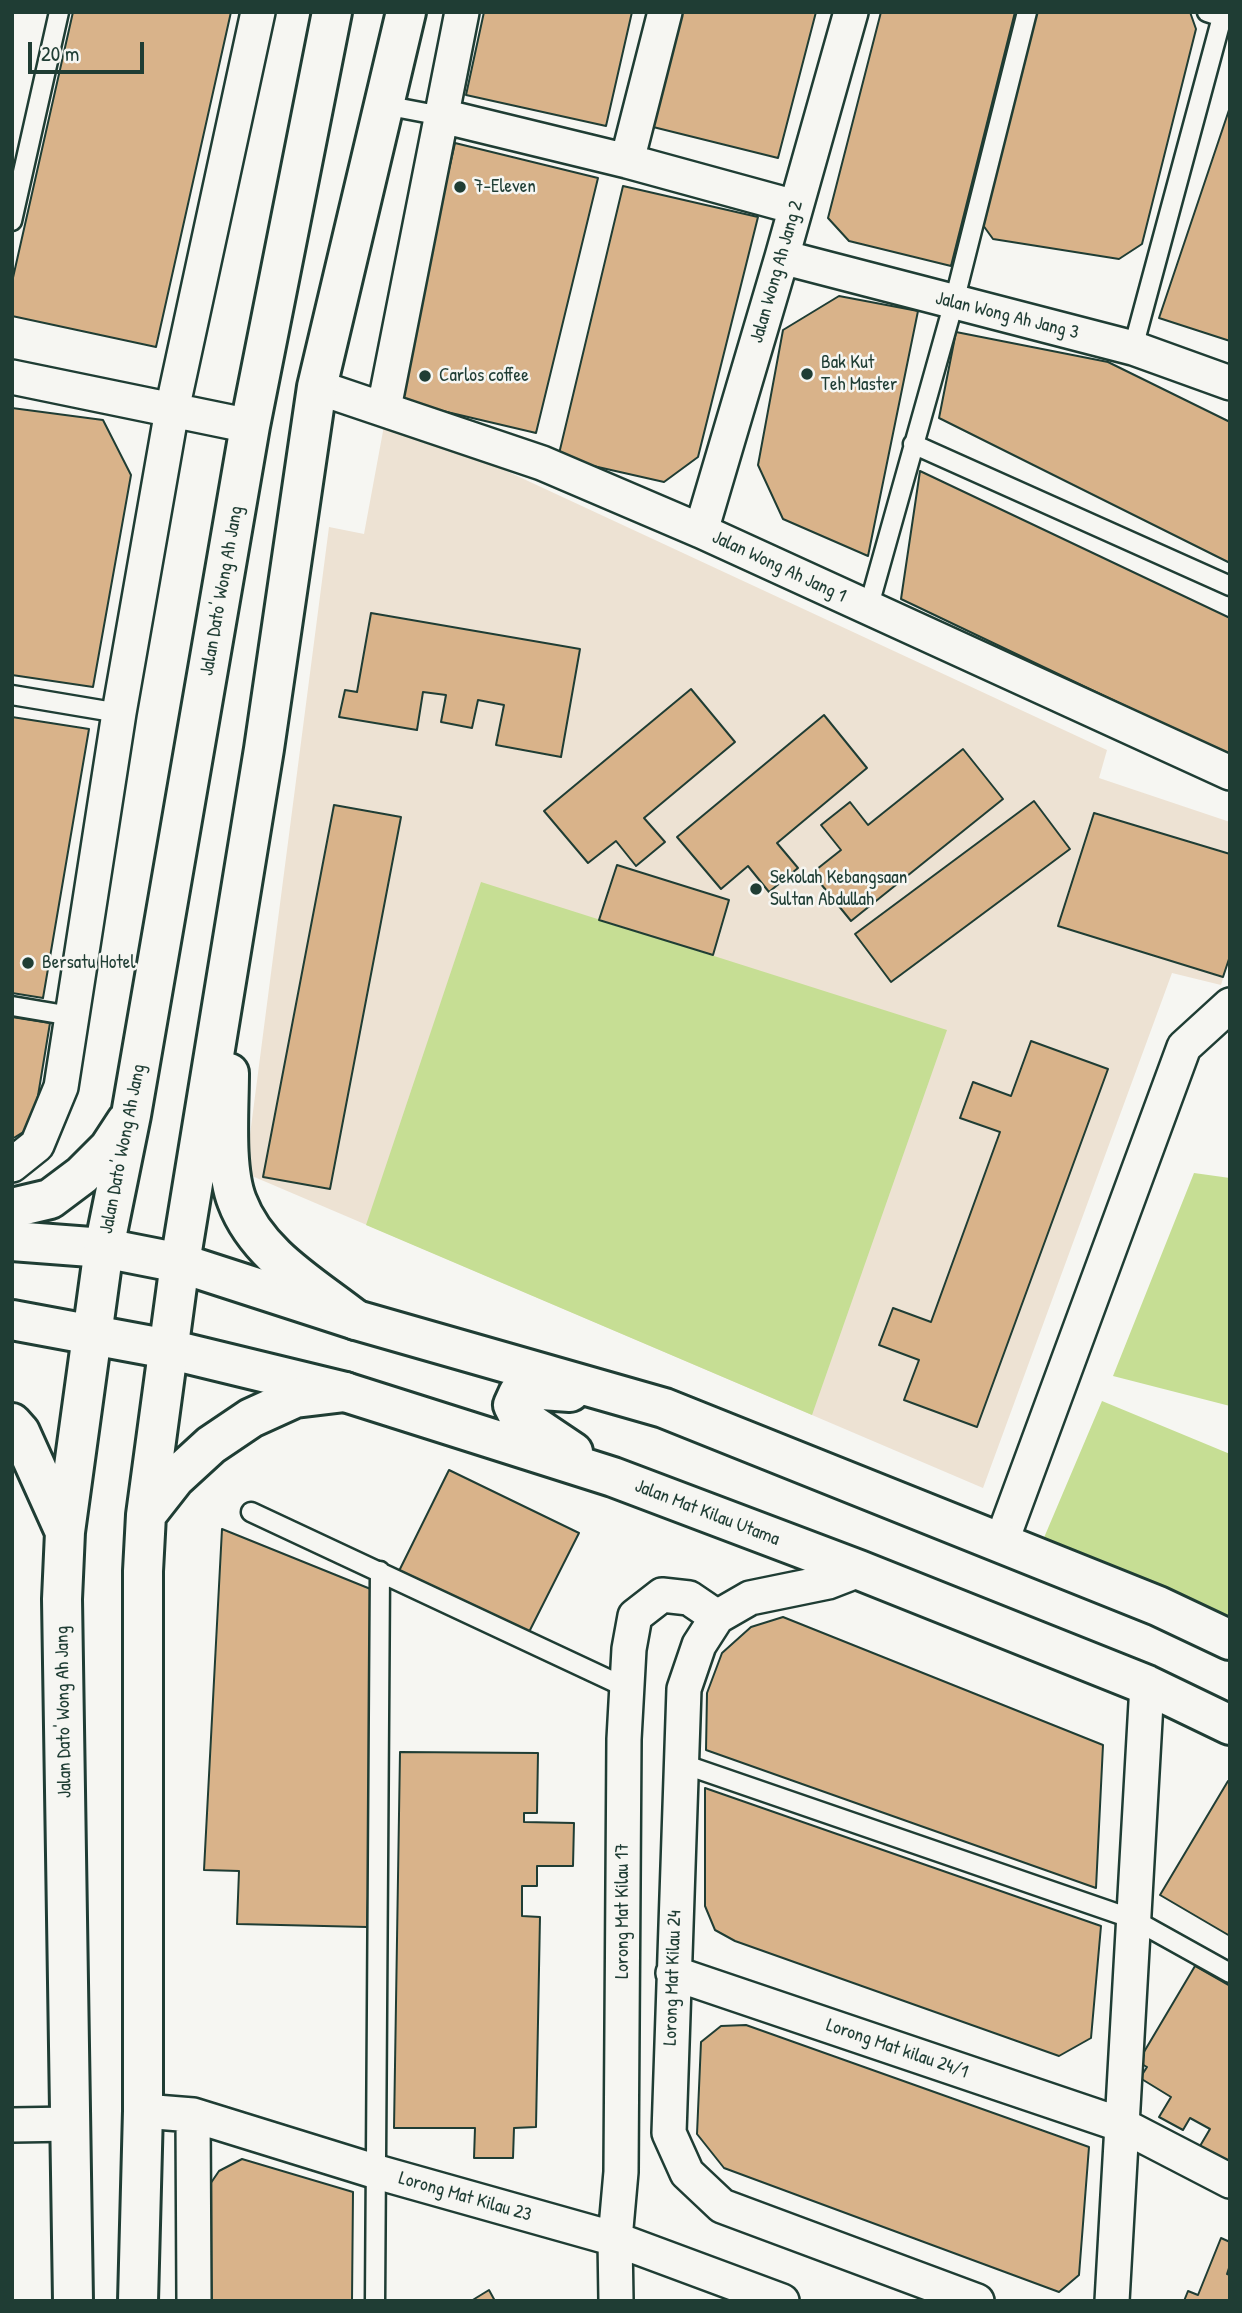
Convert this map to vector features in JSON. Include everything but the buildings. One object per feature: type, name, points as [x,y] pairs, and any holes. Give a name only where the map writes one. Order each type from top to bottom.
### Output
[{"type":"main road","name":"Jalan Dato' Wong Ah Jang","points":[[73,2301],[62,1599],[65,1532],[104,1248],[131,1115],[250,426],[332,12]]},
{"type":"main road","points":[[138,2301],[143,2110],[143,1571],[146,1515],[180,1263],[266,736],[317,387],[406,12]]},
{"type":"main road","points":[[227,969],[230,1168],[236,1199],[249,1226],[264,1246],[356,1320]]},
{"type":"main road","points":[[12,1208],[51,1199],[82,1175],[109,1148],[131,1115]]},
{"type":"main road","points":[[12,1241],[104,1248],[180,1263],[356,1320],[664,1408],[1158,1606],[1230,1640]]},
{"type":"main road","name":"Jalan Mat Kilau Utama","points":[[12,1320],[167,1349],[345,1392],[613,1478],[859,1570],[1147,1685],[1230,1725]]},
{"type":"main road","points":[[613,1478],[518,1415],[513,1405],[518,1394],[528,1389],[641,1402]]},
{"type":"main road","points":[[146,1515],[184,1469],[211,1445],[251,1418],[295,1398],[345,1392]]},
{"type":"main road","points":[[12,1423],[20,1432],[65,1532]]},
{"type":"street","points":[[12,1165],[37,1145],[61,1087],[119,713],[172,410],[258,12]]},
{"type":"street","points":[[384,408],[461,12]]},
{"type":"street","points":[[626,161],[665,12]]},
{"type":"street","name":"Jalan Wong Ah Jang 2","points":[[701,531],[851,12]]},
{"type":"street","points":[[442,117],[626,161],[795,207]]},
{"type":"street","name":"Jalan Wong Ah Jang 3","points":[[782,257],[1133,348],[1230,383]]},
{"type":"street","points":[[12,377],[250,426]]},
{"type":"street","name":"Jalan Wong Ah Jang 1","points":[[317,387],[542,463],[701,531],[1230,773]]},
{"type":"street","points":[[1001,1543],[1184,1047],[1230,1005]]},
{"type":"street","name":"Lorong Mat Kilau 24","points":[[859,1570],[828,1582],[750,1598],[717,1617],[699,1645],[684,1689],[669,2133],[687,2173],[722,2206],[977,2301]]},
{"type":"street","name":"Lorong Mat Kilau 17","points":[[616,2301],[615,2239],[621,2172],[624,1753],[629,1649],[635,1616],[662,1595],[689,1598],[717,1617]]},
{"type":"street","points":[[1112,2301],[1147,1685]]},
{"type":"street","name":"Lorong Mat kilau 24/1","points":[[673,1973],[1122,2125],[1230,2181]]},
{"type":"street","name":"Lorong Mat Kilau 23","points":[[143,2110],[193,2115],[377,2172],[615,2239],[782,2301]]},
{"type":"street","points":[[193,2115],[194,2301]]},
{"type":"street","points":[[12,2125],[72,2124]]},
{"type":"lane","points":[[12,221],[59,12]]},
{"type":"lane","points":[[868,609],[954,302],[1027,12]]},
{"type":"lane","points":[[1133,348],[1222,17],[1207,12]]},
{"type":"lane","points":[[384,105],[442,117]]},
{"type":"lane","points":[[913,444],[1230,586]]},
{"type":"lane","points":[[12,695],[119,713]]},
{"type":"lane","points":[[12,1006],[71,1016]]},
{"type":"lane","points":[[251,1512],[627,1688]]},
{"type":"lane","points":[[376,2301],[380,1571]]},
{"type":"lane","points":[[680,1763],[1133,1919],[1230,1973]]},
{"type":"shaded area","name":"Sekolah Kebangsaan Sultan Abdullah","points":[[386,415],[1107,750],[1099,778],[1230,822],[1230,956],[1221,985],[1172,973],[983,1488],[245,1173],[329,527],[364,534]]},
{"type":"green space","points":[[481,882],[947,1030],[812,1415],[366,1225]]},
{"type":"green space","points":[[1194,1173],[1230,1178],[1230,1406],[1113,1376]]},
{"type":"green space","points":[[1102,1401],[1230,1454],[1230,1621],[1043,1540]]},
{"type":"place","name":"7-Eleven","points":[[460,187]]},
{"type":"place","name":"Bak Kut Teh Master","points":[[807,374]]},
{"type":"place","name":"Carlos coffee","points":[[425,376]]},
{"type":"place","name":"Sekolah Kebangsaan Sultan Abdullah","points":[[756,889]]},
{"type":"place","name":"Bersatu Hotel","points":[[28,963]]}]
